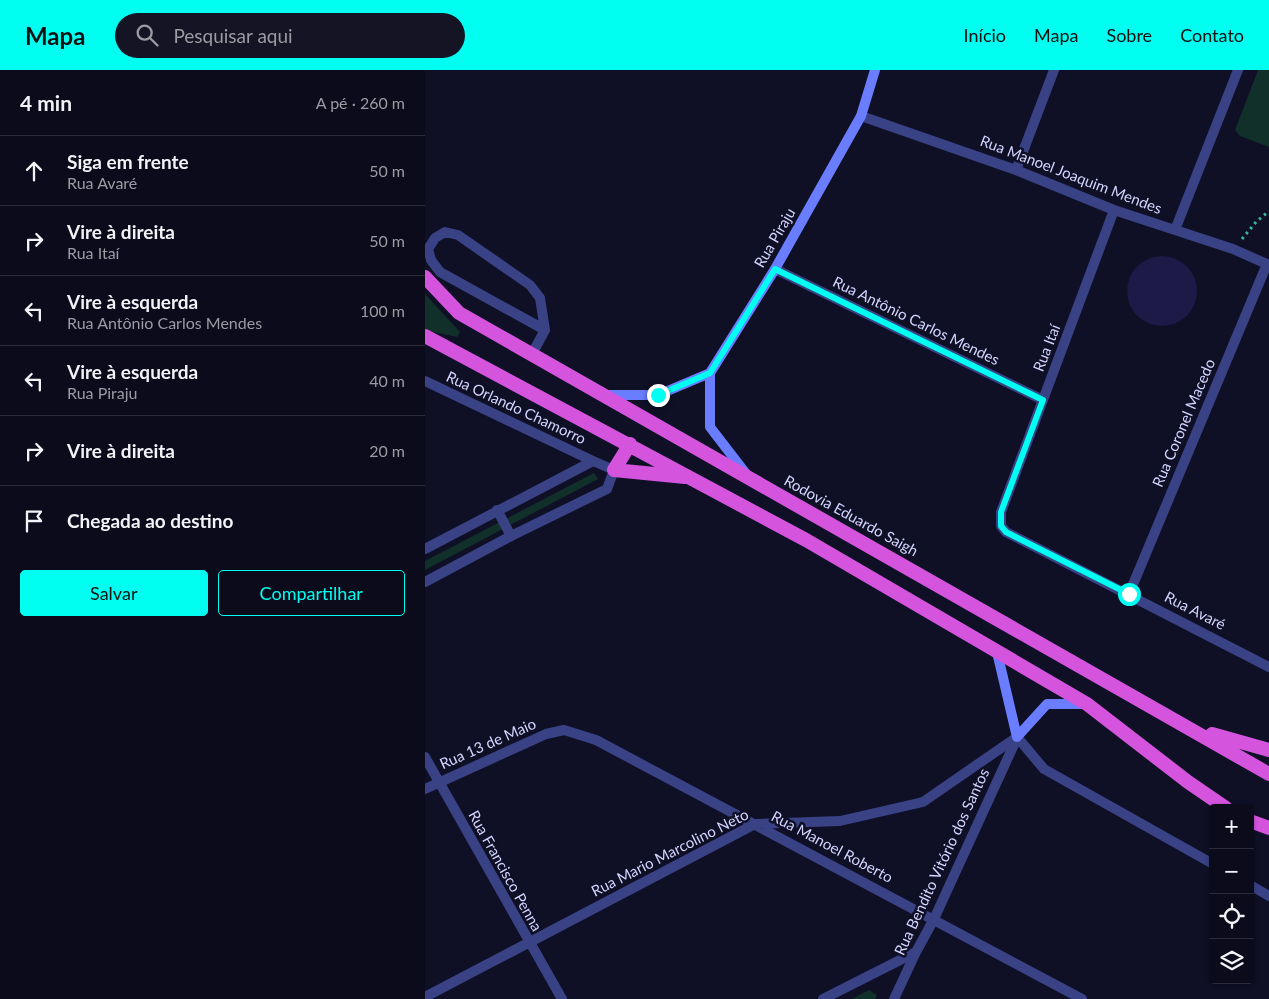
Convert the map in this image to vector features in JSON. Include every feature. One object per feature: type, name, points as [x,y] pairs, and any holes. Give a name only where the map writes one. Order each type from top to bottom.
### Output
[{"type":"highway","name":"Rodovia Eduardo Saigh","points":[[425,277],[459,313],[1195,730],[1269,774]]},
{"type":"highway","points":[[425,336],[630,444],[805,540],[1087,704],[1188,782],[1220,804]]},
{"type":"highway","points":[[630,444],[614,470],[691,477]]},
{"type":"highway","points":[[1195,730],[1269,750]]},
{"type":"highway","points":[[1254,822],[1269,828]]},
{"type":"main road","name":"Rua Piraju","points":[[710,373],[775,269],[861,116],[875,70]]},
{"type":"main road","points":[[603,395],[658,395],[710,373],[710,427],[749,478]]},
{"type":"main road","points":[[997,652],[1017,737]]},
{"type":"main road","points":[[1017,737],[1047,704],[1087,704]]},
{"type":"street","points":[[1016,170],[1055,70]]},
{"type":"street","points":[[1175,230],[1238,70]]},
{"type":"street","name":"Rua Manoel Joaquim Mendes","points":[[861,116],[1016,170],[1114,210],[1233,249],[1268,264]]},
{"type":"street","name":"Rua Itaí","points":[[1001,526],[1001,512],[1114,210]]},
{"type":"street","points":[[532,354],[545,330],[540,298],[530,285],[457,236],[445,232],[435,238],[428,249],[431,260],[440,272],[545,330]]},
{"type":"street","name":"Rua Coronel Macedo","points":[[1129,594],[1268,264]]},
{"type":"street","name":"Rua Antônio Carlos Mendes","points":[[775,269],[1043,400]]},
{"type":"street","name":"Rua Orlando Chamorro","points":[[425,381],[614,470]]},
{"type":"street","points":[[425,549],[593,461]]},
{"type":"street","points":[[425,582],[607,488],[614,470]]},
{"type":"street","points":[[497,510],[511,536]]},
{"type":"street","name":"Rua Avaré","points":[[1001,526],[1006,532],[1269,667]]},
{"type":"street","name":"Rua 13 de Maio","points":[[425,789],[546,734],[564,730]]},
{"type":"street","name":"Rua Manoel Roberto","points":[[564,730],[596,740],[1082,999]]},
{"type":"street","points":[[1017,737],[1044,769],[1209,862]]},
{"type":"street","name":"Rua Mario Marcolino Neto","points":[[425,997],[755,824],[840,821],[923,802],[1017,737]]},
{"type":"street","name":"Rua Bendito Vitório dos Santos","points":[[894,999],[915,952],[934,919],[1017,737]]},
{"type":"street","name":"Rua Francisco Penna","points":[[425,757],[561,999]]},
{"type":"street","points":[[1254,887],[1269,896]]},
{"type":"street","points":[[823,999],[915,952]]},
{"type":"path","points":[[1233,249],[1256,222],[1269,211]]},
{"type":"green space","points":[[1258,70],[1269,70],[1269,147],[1240,136],[1235,130]]},
{"type":"green space","points":[[425,294],[460,332],[457,337],[425,330]]},
{"type":"green space","points":[[594,473],[598,479],[425,570],[425,561]]},
{"type":"green space","points":[[869,990],[877,995],[875,999],[852,999]]},
{"type":"building","points":[[1155,256],[1169,256],[1182,262],[1191,271],[1197,284],[1195,304],[1187,316],[1169,326],[1155,326],[1142,320],[1133,311],[1127,298],[1127,284],[1133,271],[1142,262]]},
{"type":"route","points":[[658,395],[710,373],[775,269],[1043,400],[1001,512],[1001,526],[1006,532],[1129,594]]}]
